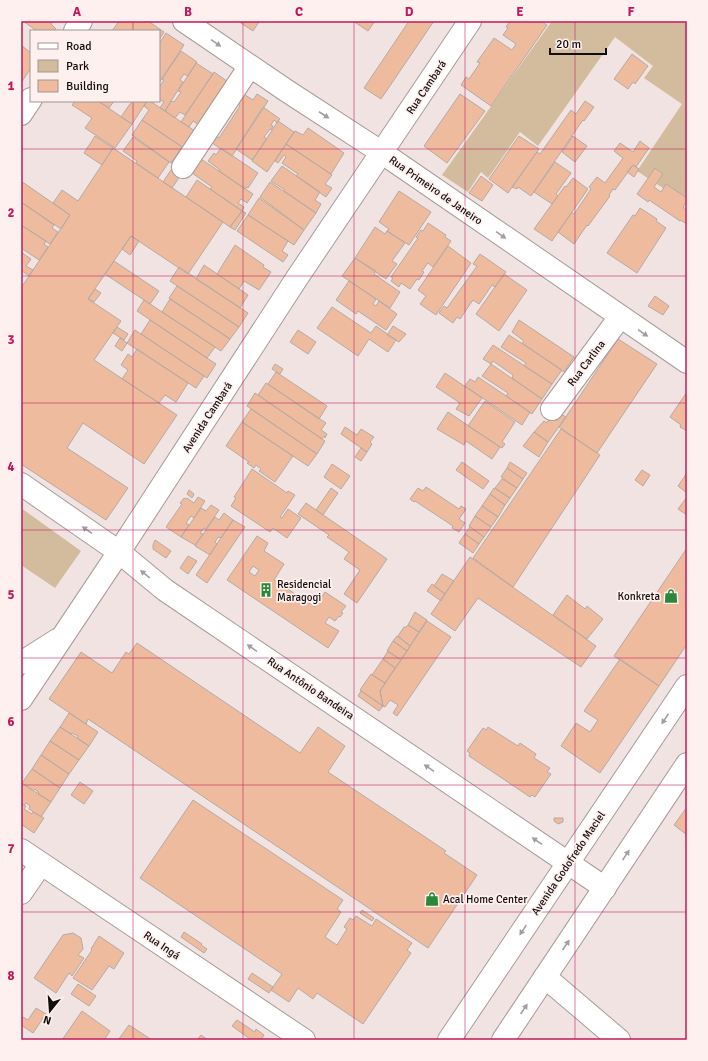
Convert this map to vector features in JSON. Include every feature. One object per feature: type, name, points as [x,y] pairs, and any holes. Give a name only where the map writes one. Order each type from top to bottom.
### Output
[{"type":"street","points":[[76,30],[81,21]]},
{"type":"street","name":"Rua Primeiro de Janeiro","points":[[184,21],[381,152],[687,362]]},
{"type":"street","name":"Rua Cambará","points":[[381,152],[470,21]]},
{"type":"street","points":[[183,167],[250,66]]},
{"type":"street","points":[[21,114],[30,100]]},
{"type":"street","name":"Avenida Cambará","points":[[25,683],[63,636],[292,284],[381,152]]},
{"type":"street","name":"Rua Carlina","points":[[552,409],[620,317]]},
{"type":"street","name":"Rua Antônio Bandeira","points":[[21,484],[119,552],[165,590],[605,888]]},
{"type":"street","points":[[21,663],[63,636]]},
{"type":"street","name":"Avenida Godofredo Maciel","points":[[449,1040],[687,686]]},
{"type":"street","points":[[503,1040],[687,764]]},
{"type":"street","name":"Rua Ingá","points":[[21,850],[304,1040]]},
{"type":"street","points":[[21,893],[41,864]]},
{"type":"street","points":[[545,977],[619,1040]]},
{"type":"green space","points":[[552,21],[687,21],[687,204],[637,171],[682,104],[644,78],[653,66],[615,37],[538,146],[520,132],[488,178],[481,172],[468,192],[442,175]]},
{"type":"green space","points":[[21,508],[81,551],[55,588],[21,565]]},
{"type":"building","points":[[23,21],[53,21],[51,24],[56,29],[56,30],[36,30]]},
{"type":"building","points":[[119,21],[148,21],[164,32],[160,38],[160,30],[113,30]]},
{"type":"building","points":[[238,21],[257,21],[259,22],[253,31]]},
{"type":"building","points":[[353,21],[375,21],[368,31]]},
{"type":"building","points":[[409,21],[434,21],[381,99],[364,88]]},
{"type":"building","points":[[510,21],[541,21],[547,25],[491,106],[461,85],[466,77],[469,79],[480,63],[477,62],[494,38],[512,50],[516,44],[503,35],[508,28],[506,27]]},
{"type":"building","points":[[166,33],[184,45],[160,81],[160,42]]},
{"type":"building","points":[[21,45],[30,52],[30,70],[21,83]]},
{"type":"building","points":[[181,51],[197,62],[188,76],[184,74],[180,80],[183,82],[165,111],[160,108],[164,102],[160,100],[160,86],[164,80],[162,79]]},
{"type":"building","points":[[632,54],[648,66],[635,84],[633,82],[628,89],[614,79]]},
{"type":"building","points":[[196,63],[213,74],[185,115],[180,112],[175,118],[165,111],[171,101],[174,102],[181,92],[178,91]]},
{"type":"building","points":[[214,72],[231,84],[202,127],[193,121],[189,127],[181,122]]},
{"type":"building","points":[[257,94],[268,101],[232,156],[212,143],[217,136],[219,138],[240,106],[238,104],[245,95],[253,100]]},
{"type":"building","points":[[460,94],[485,111],[447,163],[424,146]]},
{"type":"building","points":[[585,101],[594,107],[578,127],[531,196],[518,187],[517,189],[512,187],[537,152],[540,154],[571,110],[576,114]]},
{"type":"building","points":[[74,102],[99,102],[132,124],[115,148],[85,128],[92,118],[72,105]]},
{"type":"building","points":[[100,102],[113,102],[109,108]]},
{"type":"building","points":[[131,102],[146,102],[132,124],[121,117]]},
{"type":"building","points":[[146,102],[152,102],[198,133],[187,150],[142,120],[149,110],[144,106]]},
{"type":"building","points":[[263,107],[280,119],[277,123],[274,120],[271,125],[273,126],[271,130],[270,129],[264,137],[267,139],[252,160],[236,149]]},
{"type":"building","points":[[142,120],[182,147],[171,163],[132,135]]},
{"type":"building","points":[[278,121],[294,132],[267,172],[252,161]]},
{"type":"building","points":[[308,128],[344,153],[331,174],[286,144],[295,131],[303,135]]},
{"type":"building","points":[[95,136],[113,148],[102,165],[84,153]]},
{"type":"building","points":[[519,136],[539,149],[508,193],[489,179]]},
{"type":"building","points":[[573,136],[587,146],[575,162],[562,152]]},
{"type":"building","points":[[133,137],[169,162],[158,178],[136,163],[137,161],[123,151]]},
{"type":"building","points":[[640,141],[649,148],[636,167],[633,165],[615,190],[613,189],[609,195],[610,196],[574,244],[558,232],[572,212],[574,214],[591,189],[589,187],[597,177],[605,183],[623,158],[614,151],[620,143],[633,152]]},
{"type":"building","points":[[286,144],[332,175],[325,184],[332,188],[326,197],[296,176],[298,174],[282,163],[286,157],[284,155],[278,163],[275,161]]},
{"type":"building","points":[[113,148],[223,222],[188,274],[131,236],[88,299],[121,321],[94,360],[177,415],[144,464],[83,423],[67,448],[128,488],[106,520],[21,464],[21,288],[70,215],[53,203],[62,190],[78,201]]},
{"type":"building","points":[[221,148],[258,173],[248,188],[246,187],[245,189],[219,171],[220,170],[208,161],[214,153],[216,155]]},
{"type":"building","points":[[201,159],[253,194],[247,203],[241,199],[238,203],[244,207],[242,211],[210,189],[212,187],[192,173]]},
{"type":"building","points":[[555,162],[571,173],[556,194],[558,196],[552,204],[534,192]]},
{"type":"building","points":[[633,165],[639,169],[634,177],[627,172]]},
{"type":"building","points":[[282,166],[320,192],[315,200],[321,204],[316,213],[271,181]]},
{"type":"building","points":[[655,168],[663,174],[654,187],[661,192],[666,184],[687,198],[687,201],[683,207],[687,210],[687,224],[680,221],[649,200],[648,202],[637,194]]},
{"type":"building","points":[[171,170],[180,176],[172,188],[163,182]]},
{"type":"building","points":[[481,176],[493,185],[482,201],[469,193]]},
{"type":"building","points":[[573,178],[588,189],[552,241],[534,229],[565,186],[566,187]]},
{"type":"building","points":[[197,180],[242,211],[230,227],[186,197]]},
{"type":"building","points":[[21,181],[70,215],[61,229],[21,202]]},
{"type":"building","points":[[270,182],[316,213],[304,230],[260,197]]},
{"type":"building","points":[[399,191],[431,212],[409,245],[387,231],[389,229],[379,222]]},
{"type":"building","points":[[259,198],[304,230],[294,245],[248,215]]},
{"type":"building","points":[[21,202],[54,225],[52,228],[58,232],[50,244],[21,225]]},
{"type":"building","points":[[640,208],[657,219],[656,221],[666,228],[637,273],[607,253],[633,215],[635,216]]},
{"type":"building","points":[[242,211],[246,213],[235,230],[230,227]]},
{"type":"building","points":[[248,215],[288,241],[282,251],[288,255],[283,262],[237,231]]},
{"type":"building","points":[[428,223],[446,235],[445,237],[451,241],[433,267],[428,263],[422,271],[424,272],[419,280],[417,279],[410,289],[401,283],[399,287],[391,281],[393,278],[391,277],[418,238],[416,237],[421,230],[423,231]]},
{"type":"building","points":[[21,225],[46,241],[44,244],[48,247],[39,260],[21,248]]},
{"type":"building","points":[[375,227],[385,234],[387,231],[405,243],[392,261],[397,264],[386,279],[355,258]]},
{"type":"building","points":[[131,236],[139,241],[130,255],[122,249]]},
{"type":"building","points":[[235,245],[264,265],[263,267],[271,272],[259,290],[244,281],[239,289],[217,274]]},
{"type":"building","points":[[448,246],[471,263],[436,315],[420,304],[426,296],[418,290]]},
{"type":"building","points":[[21,252],[31,259],[26,266],[33,270],[29,276],[21,270]]},
{"type":"building","points":[[480,254],[506,272],[495,287],[492,285],[479,304],[473,300],[460,319],[457,317],[453,323],[439,313],[444,306],[447,308],[477,266],[473,264]]},
{"type":"building","points":[[355,258],[376,271],[374,274],[400,292],[390,308],[342,276]]},
{"type":"building","points":[[114,261],[159,291],[150,304],[105,274]]},
{"type":"building","points":[[204,265],[248,295],[240,308],[196,279]]},
{"type":"building","points":[[179,267],[248,313],[239,327],[170,281]]},
{"type":"building","points":[[504,274],[527,290],[499,331],[476,314]]},
{"type":"building","points":[[349,281],[376,299],[373,304],[376,306],[379,301],[397,314],[386,330],[358,311],[356,314],[336,300]]},
{"type":"building","points":[[177,286],[239,327],[230,339],[169,298]]},
{"type":"building","points":[[95,289],[101,293],[94,302],[88,299]]},
{"type":"building","points":[[655,296],[669,306],[663,315],[648,306]]},
{"type":"building","points":[[170,299],[230,339],[221,351],[162,312]]},
{"type":"building","points":[[144,300],[215,347],[207,358],[137,311]]},
{"type":"building","points":[[332,307],[371,333],[376,326],[396,340],[388,352],[369,339],[358,356],[317,328]]},
{"type":"building","points":[[150,320],[216,364],[207,378],[141,334]]},
{"type":"building","points":[[519,320],[574,357],[564,372],[522,343],[524,341],[512,332]]},
{"type":"building","points":[[393,326],[406,334],[399,342],[387,335]]},
{"type":"building","points":[[117,327],[128,334],[124,340],[113,333]]},
{"type":"building","points":[[135,330],[204,376],[196,388],[127,343]]},
{"type":"building","points":[[298,330],[316,342],[308,354],[290,342]]},
{"type":"building","points":[[509,335],[562,370],[552,384],[524,366],[526,363],[501,347]]},
{"type":"building","points":[[120,338],[127,343],[122,351],[115,346]]},
{"type":"building","points":[[618,339],[657,364],[597,453],[559,427]]},
{"type":"building","points":[[493,345],[552,384],[542,399],[512,378],[513,375],[493,361],[491,364],[483,359]]},
{"type":"building","points":[[137,349],[188,383],[176,402],[165,395],[159,403],[122,379],[128,370],[121,365],[128,354],[132,357]]},
{"type":"building","points":[[275,364],[283,369],[280,374],[272,369]]},
{"type":"building","points":[[491,364],[542,399],[532,414],[506,396],[508,393],[482,376]]},
{"type":"building","points":[[276,372],[327,406],[319,419],[268,384]]},
{"type":"building","points":[[445,373],[482,398],[469,416],[456,409],[460,403],[436,387]]},
{"type":"building","points":[[478,377],[530,412],[522,425],[465,386],[470,379],[475,382]]},
{"type":"building","points":[[266,383],[326,423],[321,430],[327,434],[325,438],[324,436],[322,439],[258,395]]},
{"type":"building","points":[[687,392],[687,431],[680,427],[681,425],[670,417]]},
{"type":"building","points":[[255,393],[325,441],[317,454],[247,406]]},
{"type":"building","points":[[485,401],[515,422],[502,442],[505,444],[502,448],[468,426]]},
{"type":"building","points":[[251,409],[317,454],[308,466],[242,422]]},
{"type":"building","points":[[448,412],[500,447],[492,459],[466,441],[464,445],[437,429]]},
{"type":"building","points":[[561,414],[566,417],[548,442],[534,432],[544,421],[547,423],[549,419]]},
{"type":"building","points":[[242,422],[293,456],[275,482],[259,471],[261,469],[256,465],[254,468],[247,463],[249,462],[226,446]]},
{"type":"building","points":[[345,427],[357,435],[361,429],[374,437],[370,442],[372,444],[367,452],[341,434]]},
{"type":"building","points":[[561,429],[600,455],[513,587],[473,558]]},
{"type":"building","points":[[534,432],[548,442],[539,457],[523,446]]},
{"type":"building","points":[[361,448],[367,452],[361,461],[355,457]]},
{"type":"building","points":[[462,462],[489,481],[483,489],[456,470]]},
{"type":"building","points":[[510,462],[527,473],[523,479],[507,468]]},
{"type":"building","points":[[332,464],[350,476],[341,489],[324,477]]},
{"type":"building","points":[[507,468],[523,479],[517,488],[501,477]]},
{"type":"building","points":[[252,469],[287,493],[288,491],[295,495],[280,517],[282,518],[288,509],[301,518],[287,538],[273,528],[270,532],[231,506],[236,498],[234,497]]},
{"type":"building","points":[[642,470],[650,475],[643,486],[635,480]]},
{"type":"building","points":[[687,473],[687,493],[678,486]]},
{"type":"building","points":[[502,479],[517,488],[510,498],[495,488]]},
{"type":"building","points":[[426,487],[459,509],[461,506],[466,509],[459,519],[465,523],[459,532],[452,528],[453,526],[410,499],[418,488],[423,491]]},
{"type":"building","points":[[331,488],[338,493],[323,515],[316,510]]},
{"type":"building","points":[[494,488],[510,498],[505,505],[490,494]]},
{"type":"building","points":[[189,490],[194,494],[192,498],[187,494]]},
{"type":"building","points":[[490,494],[505,505],[498,517],[482,506]]},
{"type":"building","points":[[198,497],[205,501],[194,518],[191,516],[186,523],[189,525],[181,537],[166,527],[182,504],[180,503],[184,498],[187,498],[194,503]]},
{"type":"building","points":[[687,497],[687,515],[678,509]]},
{"type":"building","points":[[306,503],[387,559],[357,603],[344,594],[360,570],[344,559],[349,552],[327,537],[329,535],[298,514]]},
{"type":"building","points":[[211,505],[219,510],[206,529],[204,528],[200,533],[203,534],[195,545],[181,537],[201,508],[206,511]]},
{"type":"building","points":[[482,506],[498,517],[491,527],[475,516]]},
{"type":"building","points":[[224,513],[233,520],[221,538],[218,537],[215,542],[217,544],[210,555],[195,546],[215,517],[219,520]]},
{"type":"building","points":[[475,516],[491,527],[484,537],[469,526]]},
{"type":"building","points":[[233,520],[245,527],[207,583],[196,575]]},
{"type":"building","points":[[470,527],[484,537],[479,544],[465,534]]},
{"type":"building","points":[[465,534],[479,544],[473,553],[459,543]]},
{"type":"building","name":"Residencial Maragogi","points":[[257,536],[268,543],[264,551],[284,564],[274,580],[315,607],[325,592],[346,606],[341,612],[343,613],[340,617],[339,616],[335,621],[329,617],[325,623],[339,631],[328,648],[227,580]],"holes":[[[253,566],[259,570],[255,576],[249,572]]]},
{"type":"building","points":[[155,540],[171,551],[166,558],[153,549]]},
{"type":"building","name":"Konkreta","points":[[687,548],[687,644],[659,686],[614,656]]},
{"type":"building","points":[[188,556],[197,561],[188,574],[180,568]]},
{"type":"building","points":[[470,557],[596,646],[581,667],[478,598],[455,631],[431,614]]},
{"type":"building","points":[[442,574],[454,581],[445,594],[434,586]]},
{"type":"building","points":[[432,584],[445,594],[441,601],[427,591]]},
{"type":"building","points":[[567,595],[585,609],[587,606],[603,619],[587,639],[553,615]]},
{"type":"building","points":[[415,612],[427,620],[419,632],[408,625]]},
{"type":"building","points":[[427,621],[451,637],[397,716],[393,713],[398,705],[390,700],[385,707],[383,706],[380,691]]},
{"type":"building","points":[[408,625],[419,632],[410,646],[398,636],[404,627]]},
{"type":"building","points":[[397,636],[410,646],[407,651],[393,641]]},
{"type":"building","points":[[393,641],[407,651],[401,660],[387,651]]},
{"type":"building","points":[[137,643],[300,753],[318,727],[345,746],[328,772],[446,851],[444,853],[477,875],[428,948],[88,719],[86,724],[49,699],[81,652],[112,673],[126,652],[129,654]]},
{"type":"building","points":[[388,651],[401,660],[395,668],[383,659]]},
{"type":"building","points":[[383,659],[395,668],[385,683],[372,675]]},
{"type":"building","points":[[620,659],[659,686],[600,773],[561,746],[576,723],[590,732],[598,720],[584,711]]},
{"type":"building","points":[[371,674],[385,683],[380,691],[383,706],[360,690]]},
{"type":"building","points":[[361,691],[383,706],[379,711],[358,696]]},
{"type":"building","points":[[69,713],[98,732],[89,746],[77,738],[78,736],[72,733],[71,734],[60,727]]},
{"type":"building","points":[[60,727],[89,746],[79,760],[50,741]]},
{"type":"building","points":[[488,727],[518,746],[520,743],[536,754],[534,758],[550,768],[547,772],[551,774],[535,797],[532,795],[530,797],[469,756],[470,753],[467,751],[483,728],[486,730]]},
{"type":"building","points":[[50,741],[79,760],[69,774],[41,755]]},
{"type":"building","points":[[41,755],[69,774],[60,788],[32,769]]},
{"type":"building","points":[[32,769],[60,788],[51,802],[38,794],[39,793],[35,789],[33,791],[22,783]]},
{"type":"building","points":[[80,782],[93,791],[84,804],[71,795]]},
{"type":"building","points":[[22,783],[51,802],[41,817],[29,809],[30,806],[26,803],[24,805],[21,803]]},
{"type":"building","points":[[193,800],[343,900],[337,909],[341,912],[325,937],[337,945],[347,929],[344,927],[350,918],[353,920],[356,916],[372,926],[376,919],[412,943],[407,950],[411,953],[363,1024],[317,993],[313,999],[298,988],[289,1002],[271,990],[282,974],[140,878]]},
{"type":"building","points":[[21,803],[26,806],[24,809],[32,814],[33,812],[44,818],[34,833],[21,824]]},
{"type":"building","points":[[687,807],[687,835],[674,825]]},
{"type":"building","points":[[554,818],[563,818],[563,822],[558,824],[554,821]]},
{"type":"building","points":[[362,910],[374,918],[372,921],[360,913]]},
{"type":"building","points":[[184,932],[207,949],[204,953],[181,937]]},
{"type":"building","points":[[73,933],[81,938],[83,949],[78,955],[84,958],[72,976],[69,973],[56,993],[34,978],[63,935]]},
{"type":"building","points":[[99,936],[124,953],[114,969],[109,966],[92,990],[73,978],[92,950],[91,949]]},
{"type":"building","points":[[252,973],[273,987],[269,993],[248,979]]},
{"type":"building","points":[[78,984],[96,996],[89,1006],[71,994]]},
{"type":"building","points":[[36,1008],[46,1014],[33,1033],[21,1025],[21,1019],[23,1017],[28,1020]]},
{"type":"building","points":[[82,1011],[110,1031],[104,1040],[62,1040]]},
{"type":"building","points":[[237,1020],[255,1032],[256,1029],[264,1035],[261,1040],[249,1040],[250,1039],[232,1026]]},
{"type":"building","points":[[129,1025],[152,1040],[118,1040]]},
{"type":"building","points":[[201,1035],[208,1040],[197,1040]]},
{"type":"place","name":"Residencial Maragogi","points":[[266,590]]},
{"type":"place","name":"Konkreta","points":[[671,596]]},
{"type":"place","name":"Acal Home Center","points":[[432,899]]}]
